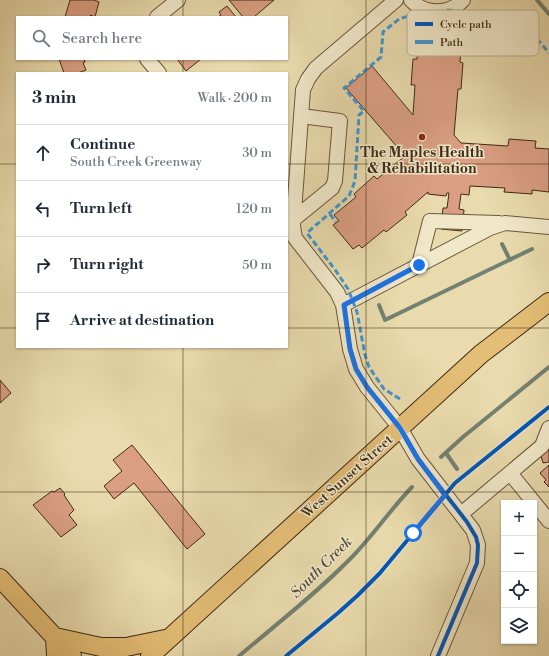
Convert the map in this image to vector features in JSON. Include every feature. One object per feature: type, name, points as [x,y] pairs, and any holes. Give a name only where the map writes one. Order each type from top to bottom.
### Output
[{"type":"main road","name":"West Sunset Street","points":[[150,656],[481,354],[549,302]]},
{"type":"main road","points":[[0,578],[72,656]]},
{"type":"main road","points":[[55,637],[101,647],[126,647],[170,638],[166,656]]},
{"type":"main road","points":[[55,637],[56,656]]},
{"type":"street","points":[[158,16],[178,0]]},
{"type":"street","points":[[396,0],[316,68],[308,79],[303,90],[293,226],[295,238],[337,292],[344,305],[350,349],[356,369],[367,387],[400,428],[418,459],[467,522],[476,537],[478,554],[477,563],[438,656]]},
{"type":"street","points":[[411,0],[418,6],[429,10]]},
{"type":"street","points":[[447,10],[463,0]]},
{"type":"street","points":[[148,60],[158,72]]},
{"type":"street","points":[[294,219],[332,188],[335,181],[340,121],[301,116]]},
{"type":"street","points":[[419,265],[430,221],[505,223],[549,227]]},
{"type":"street","points":[[344,305],[490,228],[505,223]]},
{"type":"street","points":[[461,514],[545,445],[549,428]]},
{"type":"street","points":[[510,473],[549,520]]},
{"type":"building","points":[[70,0],[94,0],[99,2],[95,16],[65,16]]},
{"type":"building","points":[[229,0],[274,0],[255,16],[242,16]]},
{"type":"building","points":[[227,6],[235,16],[220,16],[221,15],[219,12]]},
{"type":"building","name":"The Maples Health & Rehabilitation","points":[[417,56],[460,56],[460,62],[463,63],[461,89],[458,89],[454,135],[461,143],[508,146],[509,139],[536,141],[535,148],[549,149],[549,192],[532,190],[532,194],[504,192],[505,188],[470,186],[469,195],[461,194],[459,209],[464,210],[462,231],[441,229],[443,208],[447,208],[449,193],[447,193],[446,196],[428,194],[428,192],[405,212],[407,215],[386,232],[384,230],[362,248],[359,245],[353,249],[333,225],[339,221],[334,215],[356,197],[354,194],[374,176],[377,179],[405,156],[346,88],[372,66],[413,115],[415,85],[411,85],[413,59],[417,59]]},
{"type":"building","points":[[59,60],[84,60],[85,62],[83,63],[86,70],[81,72],[64,72]]},
{"type":"building","points":[[178,60],[200,60],[186,71]]},
{"type":"building","points":[[0,380],[11,393],[0,403]]},
{"type":"building","points":[[132,445],[205,534],[187,549],[134,483],[114,499],[104,486],[122,471],[113,460]]},
{"type":"building","points":[[549,450],[549,462],[543,463],[540,452]]},
{"type":"building","points":[[549,465],[549,487],[544,482],[546,480],[540,473]]},
{"type":"building","points":[[60,488],[74,510],[69,515],[77,525],[61,537],[33,505],[52,491],[54,492]]},
{"type":"waterway","points":[[537,0],[549,14]]},
{"type":"waterway","points":[[502,244],[510,260]]},
{"type":"waterway","points":[[379,305],[385,320],[532,249]]},
{"type":"waterway","name":"South Creek","points":[[441,457],[463,437],[549,367]]},
{"type":"waterway","points":[[446,453],[457,469]]},
{"type":"waterway","name":"South Creek","points":[[239,656],[298,607],[340,569],[361,548],[412,487]]},
{"type":"marked path","points":[[400,399],[384,389],[369,367],[365,355],[357,312],[348,289],[307,233],[349,196],[355,181],[359,115],[364,111],[344,88],[381,57],[383,32],[399,19],[407,17]]},
{"type":"marked path","points":[[539,41],[549,53]]},
{"type":"marked path","points":[[330,214],[336,222]]},
{"type":"cycle path","points":[[286,656],[338,613],[380,573],[455,483],[549,407]]},
{"type":"cycle path","points":[[400,428],[418,459],[467,522],[476,537],[478,545],[477,563],[438,656]]},
{"type":"place","name":"The Maples Health & Rehabilitation","points":[[422,137]]},
{"type":"route","points":[[413,533],[445,495],[418,459],[400,428],[367,387],[356,369],[350,349],[344,305],[419,265]]}]
